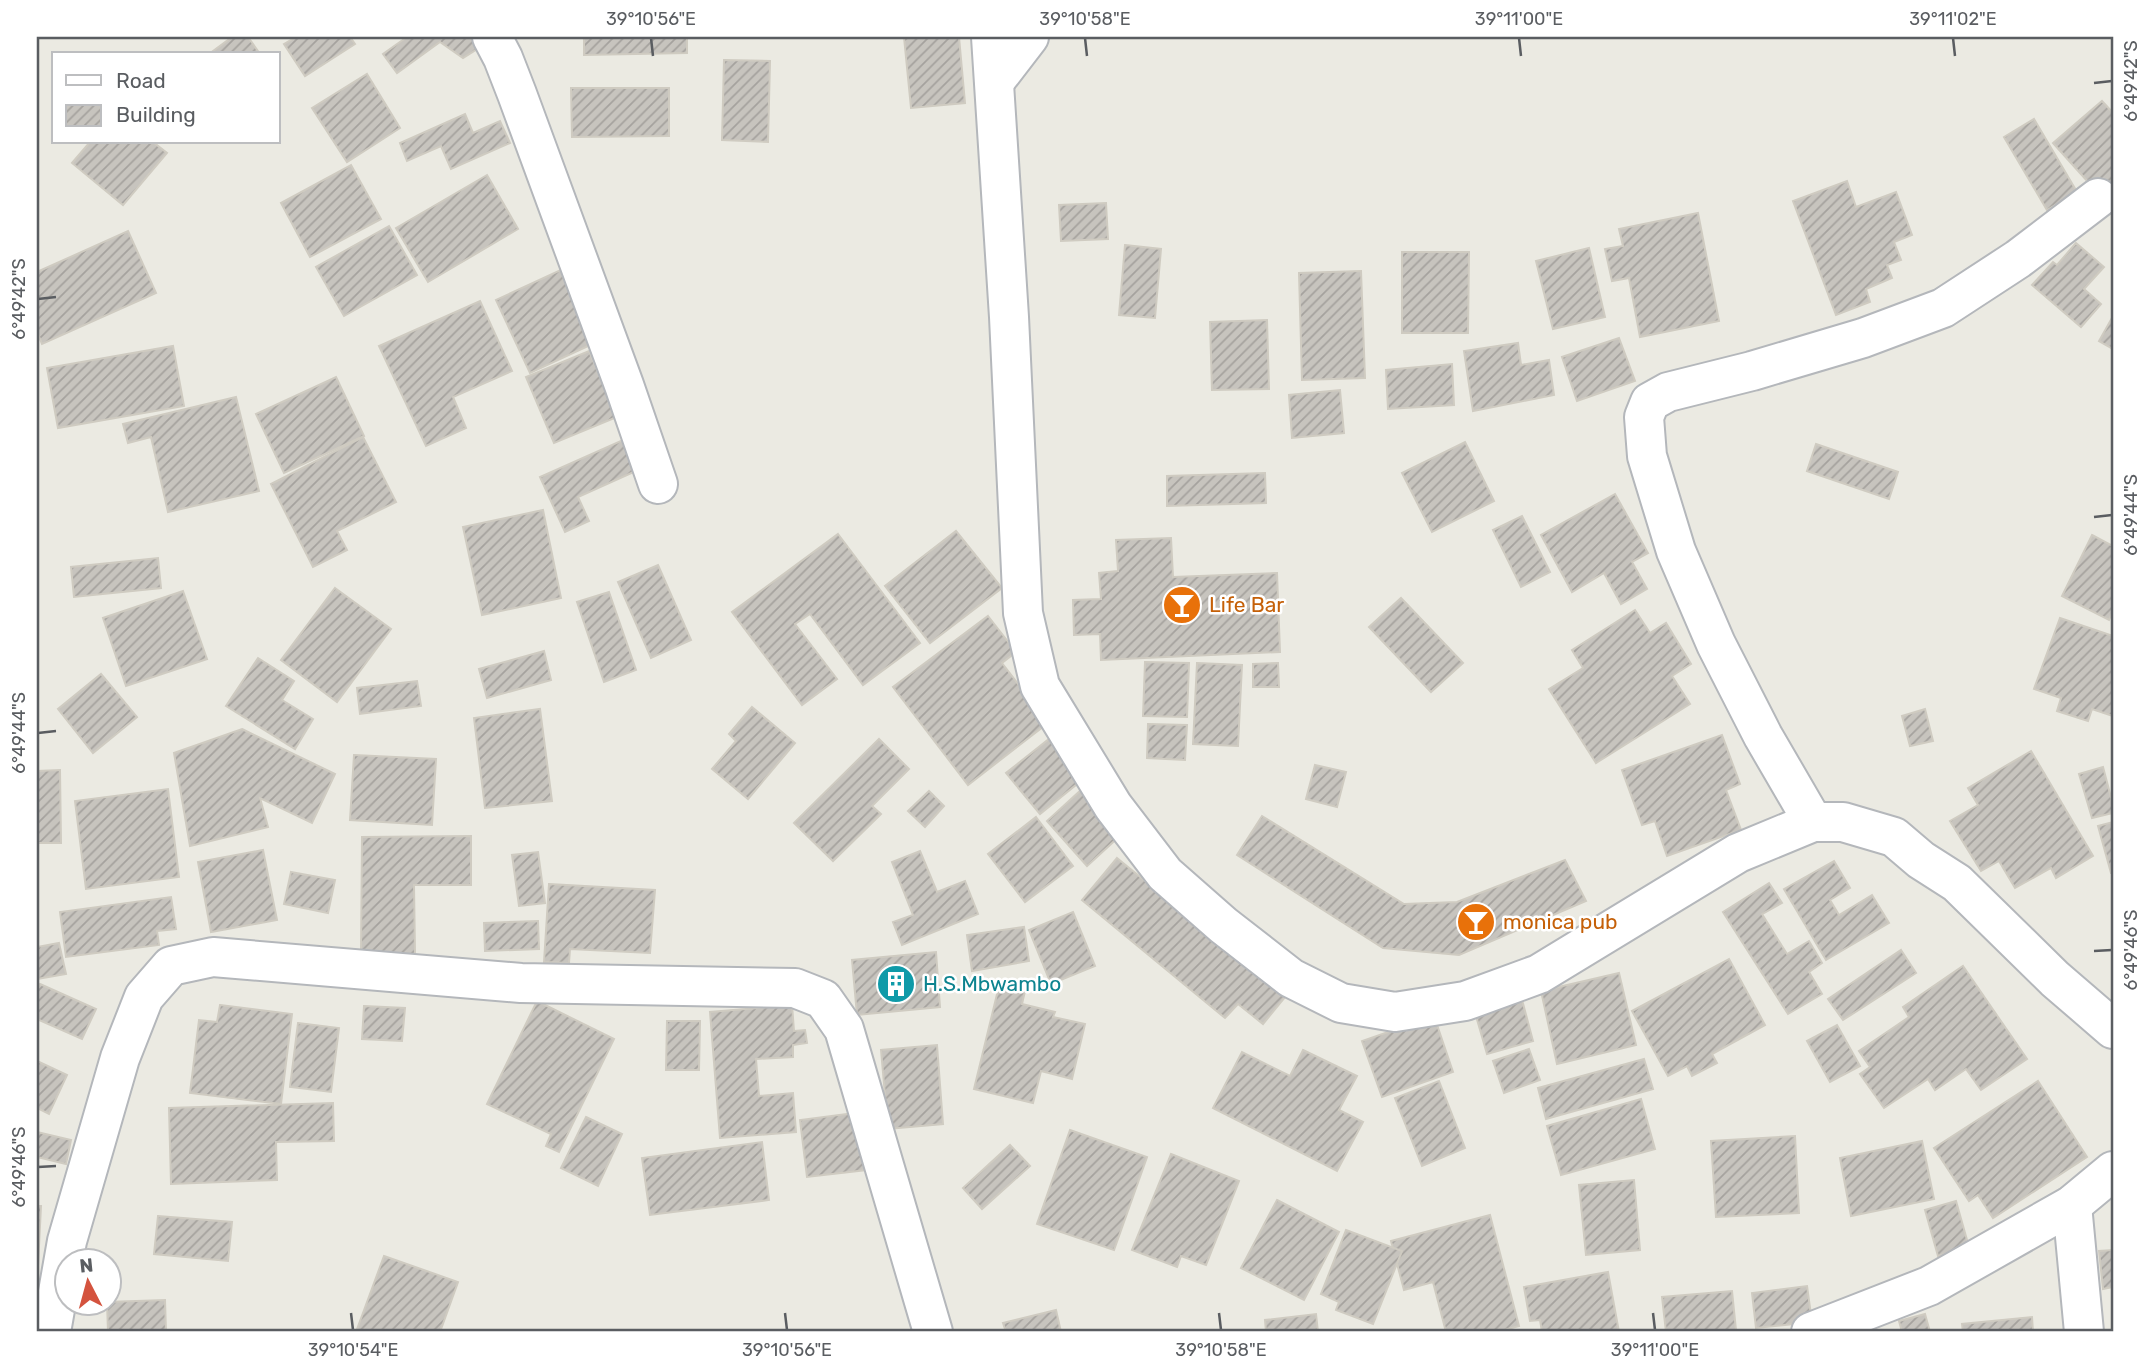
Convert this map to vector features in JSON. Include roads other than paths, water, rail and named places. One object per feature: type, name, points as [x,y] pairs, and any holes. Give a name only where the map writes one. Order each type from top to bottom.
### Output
[{"type":"street","points":[[492,37],[517,94],[658,485]]},
{"type":"street","points":[[991,37],[1009,317],[1023,613],[1040,686],[1113,806],[1166,874],[1223,925],[1291,978],[1342,1003],[1395,1012],[1465,1001],[1539,974],[1738,853],[1813,822],[1850,823],[1894,837],[1921,860],[1957,883],[2055,979],[2113,1029]]},
{"type":"street","points":[[995,81],[1028,37]]},
{"type":"street","points":[[1813,822],[1763,736],[1716,645],[1676,551],[1647,456],[1644,417],[1650,402],[1668,392],[1752,371],[1863,338],[1943,308],[2018,260],[2098,198]]},
{"type":"street","points":[[51,1332],[66,1241],[120,1058],[144,997],[170,966],[213,957],[522,983],[795,988],[823,999],[844,1029],[933,1332]]},
{"type":"street","points":[[1811,1332],[1929,1286],[2072,1205],[2113,1171]]},
{"type":"street","points":[[2072,1205],[2084,1332]]},
{"type":"place","name":"Life Bar","points":[[1182,605]]},
{"type":"place","name":"monica pub","points":[[1476,922]]},
{"type":"place","name":"H.S.Mbwambo","points":[[896,984]]}]
